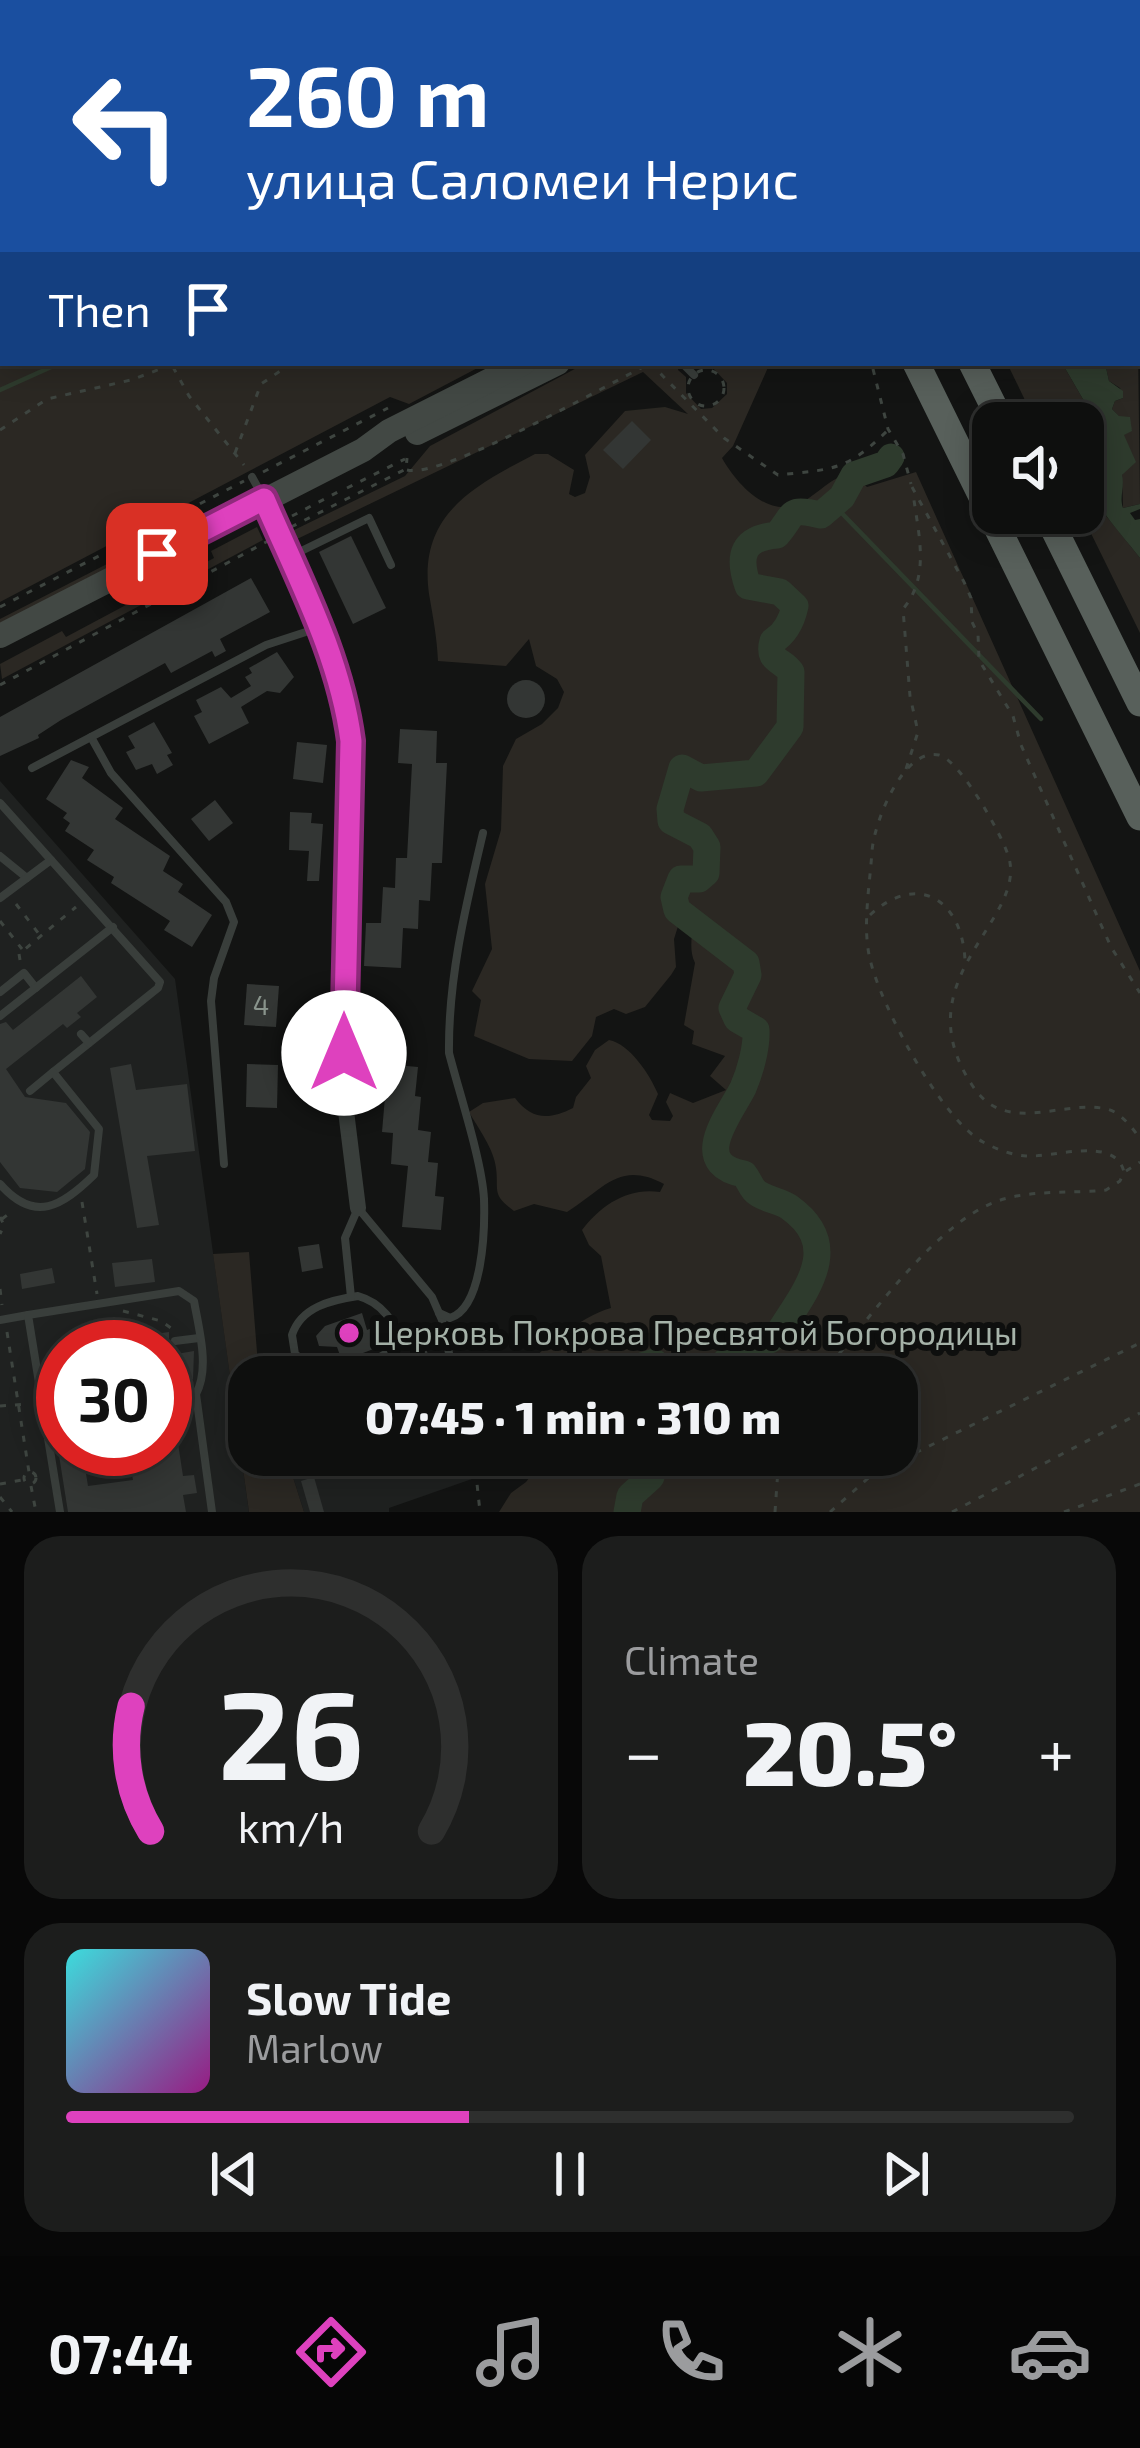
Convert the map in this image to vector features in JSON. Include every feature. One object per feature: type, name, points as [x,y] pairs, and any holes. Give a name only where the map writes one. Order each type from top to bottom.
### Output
[{"type":"highway","points":[[917,366],[1140,817]]},
{"type":"highway","points":[[974,366],[992,402]]},
{"type":"highway","points":[[1056,534],[1135,692]]},
{"type":"main road","points":[[363,450],[389,431],[518,366]]},
{"type":"main road","points":[[0,635],[258,488],[434,426],[552,366]]},
{"type":"street","points":[[258,488],[320,628],[346,703],[351,741],[344,1095],[358,1208]]},
{"type":"lane","points":[[685,366],[694,375]]},
{"type":"lane","points":[[289,556],[369,518],[391,565]]},
{"type":"lane","points":[[32,768],[266,645],[320,628]]},
{"type":"lane","points":[[92,736],[111,773],[194,862],[226,902],[234,922],[214,978],[212,1000],[224,1164]]},
{"type":"lane","points":[[0,803],[160,982],[30,1091]]},
{"type":"lane","points":[[439,1313],[450,1318],[466,1309],[479,1271],[484,1197],[449,1052],[449,1031],[452,983],[483,833]]},
{"type":"lane","points":[[0,856],[27,878]]},
{"type":"lane","points":[[4,896],[51,860]]},
{"type":"lane","points":[[0,1016],[113,927]]},
{"type":"lane","points":[[0,992],[24,973],[36,988]]},
{"type":"lane","points":[[81,1034],[89,1043]]},
{"type":"lane","points":[[0,1184],[22,1204],[50,1207],[80,1189],[97,1169],[99,1129],[53,1072]]},
{"type":"lane","points":[[351,1298],[345,1238],[358,1208],[432,1297],[449,1356]]},
{"type":"lane","points":[[2,1319],[179,1291],[194,1301],[204,1379],[196,1394],[212,1512]]},
{"type":"lane","points":[[351,1298],[369,1299],[380,1308],[395,1328],[397,1346],[375,1361],[348,1370],[334,1371],[303,1361],[291,1345],[296,1324],[321,1305],[351,1298]]},
{"type":"lane","points":[[28,1315],[60,1512]]},
{"type":"lane","points":[[192,1339],[199,1338]]},
{"type":"path","points":[[0,430],[46,399],[131,380],[166,366]]},
{"type":"path","points":[[172,366],[258,488]]},
{"type":"path","points":[[235,453],[261,384],[288,366]]},
{"type":"path","points":[[0,685],[406,469],[434,468],[644,366]]},
{"type":"path","points":[[653,366],[724,438],[778,475],[826,470],[858,459],[888,429]]},
{"type":"path","points":[[867,366],[888,429],[904,454],[921,562],[915,594],[903,609],[918,732],[906,771],[878,814],[869,958],[889,1008],[950,1115],[977,1139],[1001,1151],[1027,1156],[1104,1153],[1116,1158],[1124,1172]]},
{"type":"path","points":[[701,368],[711,369],[725,383],[725,393],[710,406],[701,406],[687,392],[694,375],[701,368]]},
{"type":"path","points":[[0,607],[258,488],[385,408]]},
{"type":"path","points":[[347,488],[407,458],[406,469]]},
{"type":"path","points":[[912,487],[971,598],[979,660],[1013,716],[1021,745],[1111,947],[1140,993]]},
{"type":"path","points":[[295,514],[338,492]]},
{"type":"path","points":[[906,771],[930,754],[945,755],[964,774],[1009,856],[1010,873],[1001,903],[965,960]]},
{"type":"path","points":[[869,916],[887,899],[910,892],[953,910],[964,933],[965,960],[951,1015],[955,1050],[976,1092],[1002,1110],[1022,1114],[1109,1109],[1140,1138]]},
{"type":"path","points":[[4,896],[40,936]]},
{"type":"path","points":[[24,973],[19,954],[87,898]]},
{"type":"path","points":[[0,921],[23,950]]},
{"type":"path","points":[[838,1356],[958,1223],[998,1201],[1106,1190],[1140,1162]]},
{"type":"path","points":[[80,1189],[98,1299],[158,1320]]},
{"type":"path","points":[[0,1234],[1,1218],[22,1204]]},
{"type":"path","points":[[0,1289],[29,1472],[36,1478],[31,1484]]},
{"type":"path","points":[[830,1512],[874,1473],[1140,1343]]},
{"type":"path","points":[[0,1406],[19,1406]]},
{"type":"path","points":[[952,1512],[1140,1413]]},
{"type":"path","points":[[0,1484],[24,1479],[29,1472]]},
{"type":"path","points":[[477,1476],[481,1512]]},
{"type":"path","points":[[776,1512],[778,1476]]},
{"type":"path","points":[[24,1479],[31,1484],[36,1512]]},
{"type":"path","points":[[1064,1512],[1140,1484]]},
{"type":"path","points":[[0,1497],[12,1512]]},
{"type":"shaded area","points":[[0,366],[481,366],[409,404],[390,397],[0,602]]},
{"type":"shaded area","points":[[580,366],[679,366],[686,377],[686,393],[701,409],[712,408],[727,394],[727,383],[707,366],[769,366],[733,446],[722,458],[742,485],[771,505],[800,504],[844,475],[867,487],[916,472],[1140,971],[1140,1512],[499,1512],[531,1476],[918,1476],[918,1356],[536,1356],[586,1319],[611,1308],[601,1256],[582,1230],[616,1200],[637,1192],[660,1192],[664,1184],[648,1177],[623,1176],[567,1212],[534,1204],[514,1211],[499,1196],[492,1153],[469,1112],[483,1103],[515,1098],[541,1116],[573,1108],[591,1078],[586,1066],[595,1050],[609,1040],[632,1054],[654,1086],[658,1094],[649,1115],[652,1120],[670,1121],[673,1116],[666,1102],[670,1093],[693,1103],[726,1090],[710,1076],[725,1056],[692,1044],[694,1031],[684,1025],[695,963],[692,917],[686,901],[674,939],[676,967],[671,975],[645,1007],[626,1014],[614,1009],[596,1017],[592,1036],[572,1061],[529,1059],[474,1036],[481,1000],[472,991],[492,949],[485,884],[501,830],[503,766],[516,739],[542,724],[558,708],[564,692],[557,679],[536,666],[529,639],[506,666],[438,661],[428,566],[442,523],[455,506],[491,478],[535,454],[548,454],[574,470],[569,494],[575,497],[585,493],[590,477],[585,455],[625,411],[665,407],[688,414],[643,372],[293,541],[290,532],[405,476],[430,446]]},
{"type":"shaded area","points":[[1008,366],[1064,366],[1085,402],[1026,402]]},
{"type":"shaded area","points":[[1064,366],[1106,366],[1109,381],[1123,391],[1123,398],[1112,409],[1130,417],[1132,431],[1124,435],[1136,462],[1122,475],[1122,500],[1123,508],[1140,504],[1140,509],[1130,513],[1140,519],[1140,558],[1104,512],[1104,402],[1085,402]]},
{"type":"shaded area","points":[[1106,366],[1138,366],[1140,504],[1123,508],[1122,475],[1133,461],[1123,435],[1132,430],[1112,409],[1123,398],[1120,388],[1109,381]]},
{"type":"shaded area","points":[[249,491],[251,495],[0,625],[0,619]]},
{"type":"shaded area","points":[[1104,513],[1140,558],[1140,633],[1091,534],[1104,534]]},
{"type":"shaded area","points":[[257,527],[263,540],[2,679],[0,664],[62,631],[66,637],[214,558],[211,551]]},
{"type":"shaded area","points":[[0,781],[175,979],[228,1361],[228,1476],[244,1476],[249,1512],[0,1512]]},
{"type":"shaded area","points":[[249,1252],[257,1356],[228,1356],[228,1362],[213,1254]]},
{"type":"shaded area","points":[[244,1476],[293,1476],[304,1512],[249,1512]]},
{"type":"shaded area","points":[[293,1476],[472,1479],[389,1508],[389,1512],[304,1512]]},
{"type":"building","points":[[632,421],[651,440],[623,469],[603,450]]},
{"type":"building","points":[[351,536],[386,608],[353,624],[319,552]]},
{"type":"building","points":[[251,578],[270,612],[220,639],[226,651],[215,657],[212,651],[171,673],[165,663],[0,756],[0,717]]},
{"type":"building","points":[[277,652],[294,677],[280,693],[267,691],[241,707],[249,723],[209,744],[194,716],[202,712],[196,700],[221,687],[231,698],[251,686],[245,677],[252,673],[249,668]]},
{"type":"building","points":[[526,680],[540,685],[545,699],[540,713],[526,718],[512,713],[507,699],[512,685]]},
{"type":"building","points":[[154,722],[172,753],[167,755],[173,765],[157,774],[152,764],[136,770],[126,752],[135,748],[128,736]]},
{"type":"building","points":[[400,729],[437,731],[436,763],[447,763],[442,863],[432,863],[430,901],[419,900],[418,929],[403,928],[401,968],[364,966],[366,923],[381,923],[383,887],[395,888],[396,858],[407,858],[412,764],[398,763]]},
{"type":"building","points":[[297,742],[327,745],[323,783],[293,779]]},
{"type":"building","points":[[71,760],[89,767],[82,778],[123,808],[115,819],[170,856],[163,871],[183,884],[178,892],[212,915],[192,947],[164,930],[170,921],[111,883],[114,877],[87,860],[94,850],[65,831],[70,823],[63,818],[67,813],[46,799]]},
{"type":"building","points":[[215,800],[233,823],[209,841],[191,819]]},
{"type":"building","points":[[290,812],[312,813],[311,823],[323,824],[319,881],[307,881],[309,851],[289,850]]},
{"type":"building","points":[[81,976],[97,997],[77,1013],[81,1017],[67,1028],[63,1024],[6,1069],[25,1097],[66,1103],[90,1132],[85,1169],[57,1192],[20,1188],[0,1162],[0,1024],[6,1022],[13,1030]]},
{"type":"building","points":[[247,984],[279,986],[276,1027],[244,1025]]},
{"type":"building","points":[[361,1016],[400,1020],[396,1065],[418,1067],[418,1130],[431,1132],[428,1162],[438,1163],[435,1196],[444,1197],[441,1230],[402,1227],[408,1166],[391,1164],[393,1133],[382,1132],[385,1097],[371,1096],[375,1058],[358,1056]]},
{"type":"building","points":[[131,1064],[136,1090],[187,1084],[195,1151],[147,1156],[159,1225],[137,1228],[110,1068]]},
{"type":"building","points":[[247,1064],[278,1065],[277,1108],[246,1107]]},
{"type":"building","points":[[319,1244],[323,1268],[302,1272],[298,1247]]},
{"type":"building","points":[[152,1259],[155,1282],[115,1287],[112,1263]]},
{"type":"building","points":[[52,1268],[55,1283],[22,1289],[20,1274]]},
{"type":"building","name":"Церковь Покрова Пресвятой Богородицы","points":[[362,1313],[367,1330],[377,1326],[384,1345],[355,1356],[340,1356],[337,1347],[319,1346],[316,1336],[325,1326]]},
{"type":"building","points":[[426,1348],[428,1356],[405,1356]]},
{"type":"building","points":[[194,1475],[197,1493],[183,1495],[186,1512],[68,1512],[62,1476],[86,1476],[88,1486],[133,1480],[132,1476]]},
{"type":"building","points":[[314,1477],[324,1512],[310,1512],[301,1481]]},
{"type":"waterway","points":[[0,390],[53,366]]},
{"type":"waterway","points":[[731,1356],[740,1346],[778,1334],[808,1286],[817,1254],[806,1222],[789,1207],[757,1193],[744,1174],[718,1160],[718,1137],[746,1082],[756,1030],[737,1019],[732,1008],[748,975],[746,963],[677,910],[674,897],[681,879],[699,879],[706,873],[707,847],[700,836],[671,821],[670,809],[682,768],[701,778],[756,773],[790,727],[791,672],[774,657],[772,648],[795,606],[780,592],[748,586],[743,565],[746,550],[757,540],[777,535],[797,512],[821,515],[842,497],[854,475],[886,464],[891,457]]},
{"type":"waterway","points":[[831,502],[1041,719]]},
{"type":"waterway","points":[[627,1512],[630,1496],[650,1476]]},
{"type":"place","name":"Церковь Покрова Пресвятой Богородицы","points":[[349,1333]]},
{"type":"route","points":[[157,554],[264,499],[320,628],[346,703],[351,741],[344,1053]]}]
